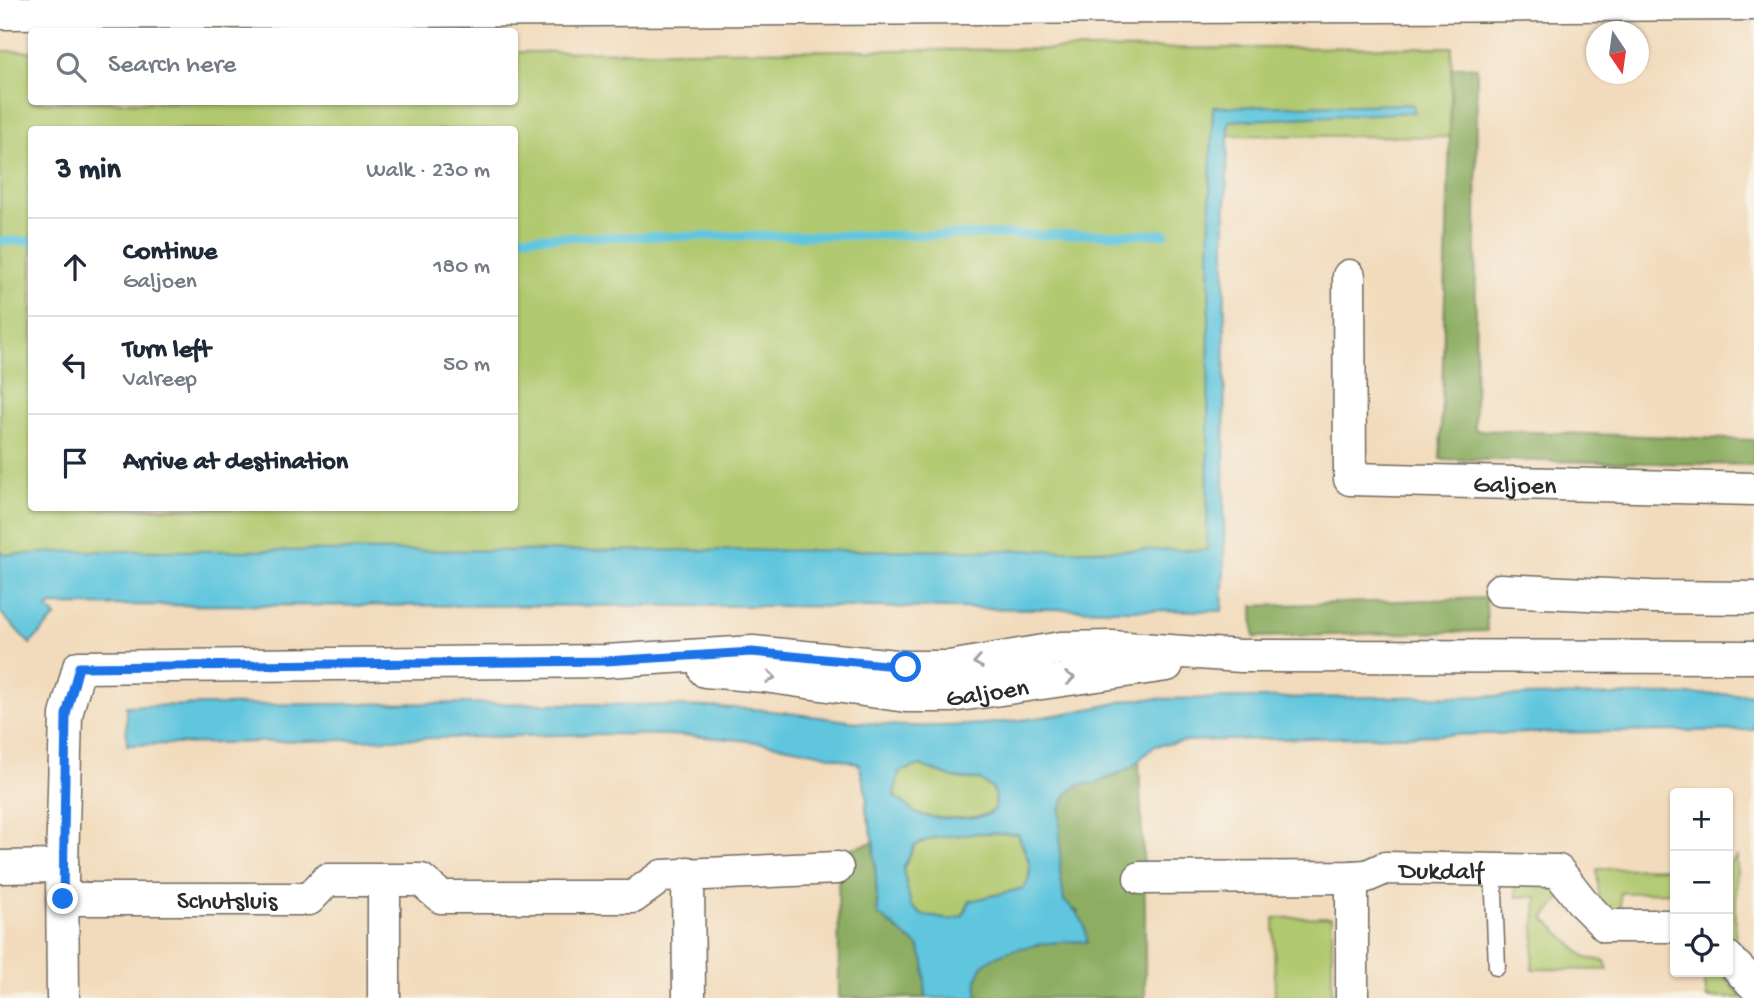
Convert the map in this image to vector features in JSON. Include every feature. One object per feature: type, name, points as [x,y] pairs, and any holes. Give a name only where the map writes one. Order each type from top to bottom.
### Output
[{"type":"street","points":[[0,13],[1754,4]]},
{"type":"street","name":"Galjoen","points":[[1349,276],[1350,479],[1754,489]]},
{"type":"street","points":[[1500,590],[1651,597],[1754,598]]},
{"type":"street","name":"Galjoen","points":[[62,866],[66,715],[79,667],[606,661],[764,676],[906,696],[952,696],[1241,656],[1754,657]]},
{"type":"street","points":[[0,867],[62,866],[63,998]]},
{"type":"street","name":"Schutsluis","points":[[63,899],[309,899],[327,880],[421,880],[441,897],[633,897],[662,876],[837,868]]},
{"type":"street","name":"Dukdalf","points":[[1140,878],[1352,877],[1367,876],[1385,868],[1558,871],[1584,904],[1606,926],[1670,926]]},
{"type":"street","points":[[688,873],[689,998]]},
{"type":"street","points":[[1352,877],[1352,998]]},
{"type":"street","points":[[384,880],[384,998]]},
{"type":"street","points":[[1733,963],[1754,985]]},
{"type":"lane","points":[[1493,869],[1497,967]]},
{"type":"green space","points":[[1452,47],[1450,137],[1218,135],[1207,550],[4,555],[0,550],[0,51],[28,51],[28,105],[518,105],[518,52]]},
{"type":"green space","points":[[1452,67],[1477,67],[1475,430],[1754,440],[1754,465],[1440,459]]},
{"type":"green space","points":[[1486,598],[1487,631],[1254,637],[1253,606]]},
{"type":"green space","points":[[1139,760],[1145,903],[1145,998],[978,998],[978,975],[989,960],[1031,946],[1087,942],[1078,912],[1064,902],[1058,837],[1063,804],[1069,792],[1079,785],[1107,779]]},
{"type":"green space","points":[[920,765],[953,778],[980,780],[993,789],[995,808],[988,814],[968,818],[931,817],[916,813],[894,796],[899,771]]},
{"type":"green space","points":[[979,833],[1017,833],[1030,867],[1024,888],[970,901],[963,916],[950,920],[922,915],[911,906],[903,869],[915,845],[934,838]]},
{"type":"green space","points":[[874,842],[878,914],[919,947],[924,962],[926,998],[839,998],[838,852]]},
{"type":"green space","points":[[1737,857],[1735,949],[1733,947],[1733,861]]},
{"type":"green space","points":[[1670,868],[1670,892],[1620,893],[1621,912],[1607,909],[1599,896],[1597,869]]},
{"type":"green space","points":[[1545,881],[1562,897],[1544,918],[1586,958],[1605,961],[1608,970],[1532,969],[1537,897],[1516,897],[1515,882]]},
{"type":"green space","points":[[1332,917],[1332,998],[1275,998],[1274,918]]},
{"type":"green space","points":[[1704,977],[1724,977],[1743,998],[1707,998]]},
{"type":"water","points":[[1412,104],[1415,112],[1229,121],[1225,223],[1222,611],[779,606],[52,605],[47,609],[56,616],[30,644],[0,612],[0,550],[5,555],[76,551],[1207,550],[1213,107]]},
{"type":"water","points":[[1754,694],[1754,730],[1189,741],[1154,746],[1132,767],[1097,783],[1078,785],[1066,795],[1060,810],[1060,871],[1064,901],[1081,919],[1087,942],[1031,946],[989,960],[978,975],[978,998],[926,998],[924,962],[919,947],[878,914],[874,842],[859,764],[766,743],[672,735],[127,745],[126,706],[583,704],[757,709],[866,723],[938,726],[1023,720],[1134,699]],"holes":[[[920,765],[953,778],[980,780],[993,789],[995,808],[979,817],[931,817],[916,813],[894,796],[899,772]],[[979,833],[1018,834],[1030,867],[1024,888],[970,901],[963,916],[950,920],[922,915],[911,906],[903,869],[915,845],[934,838]]]},
{"type":"waterway","points":[[518,237],[1165,234]]},
{"type":"waterway","points":[[0,241],[28,241]]},
{"type":"route","points":[[63,899],[66,715],[79,667],[606,661],[752,652],[906,667]]}]
